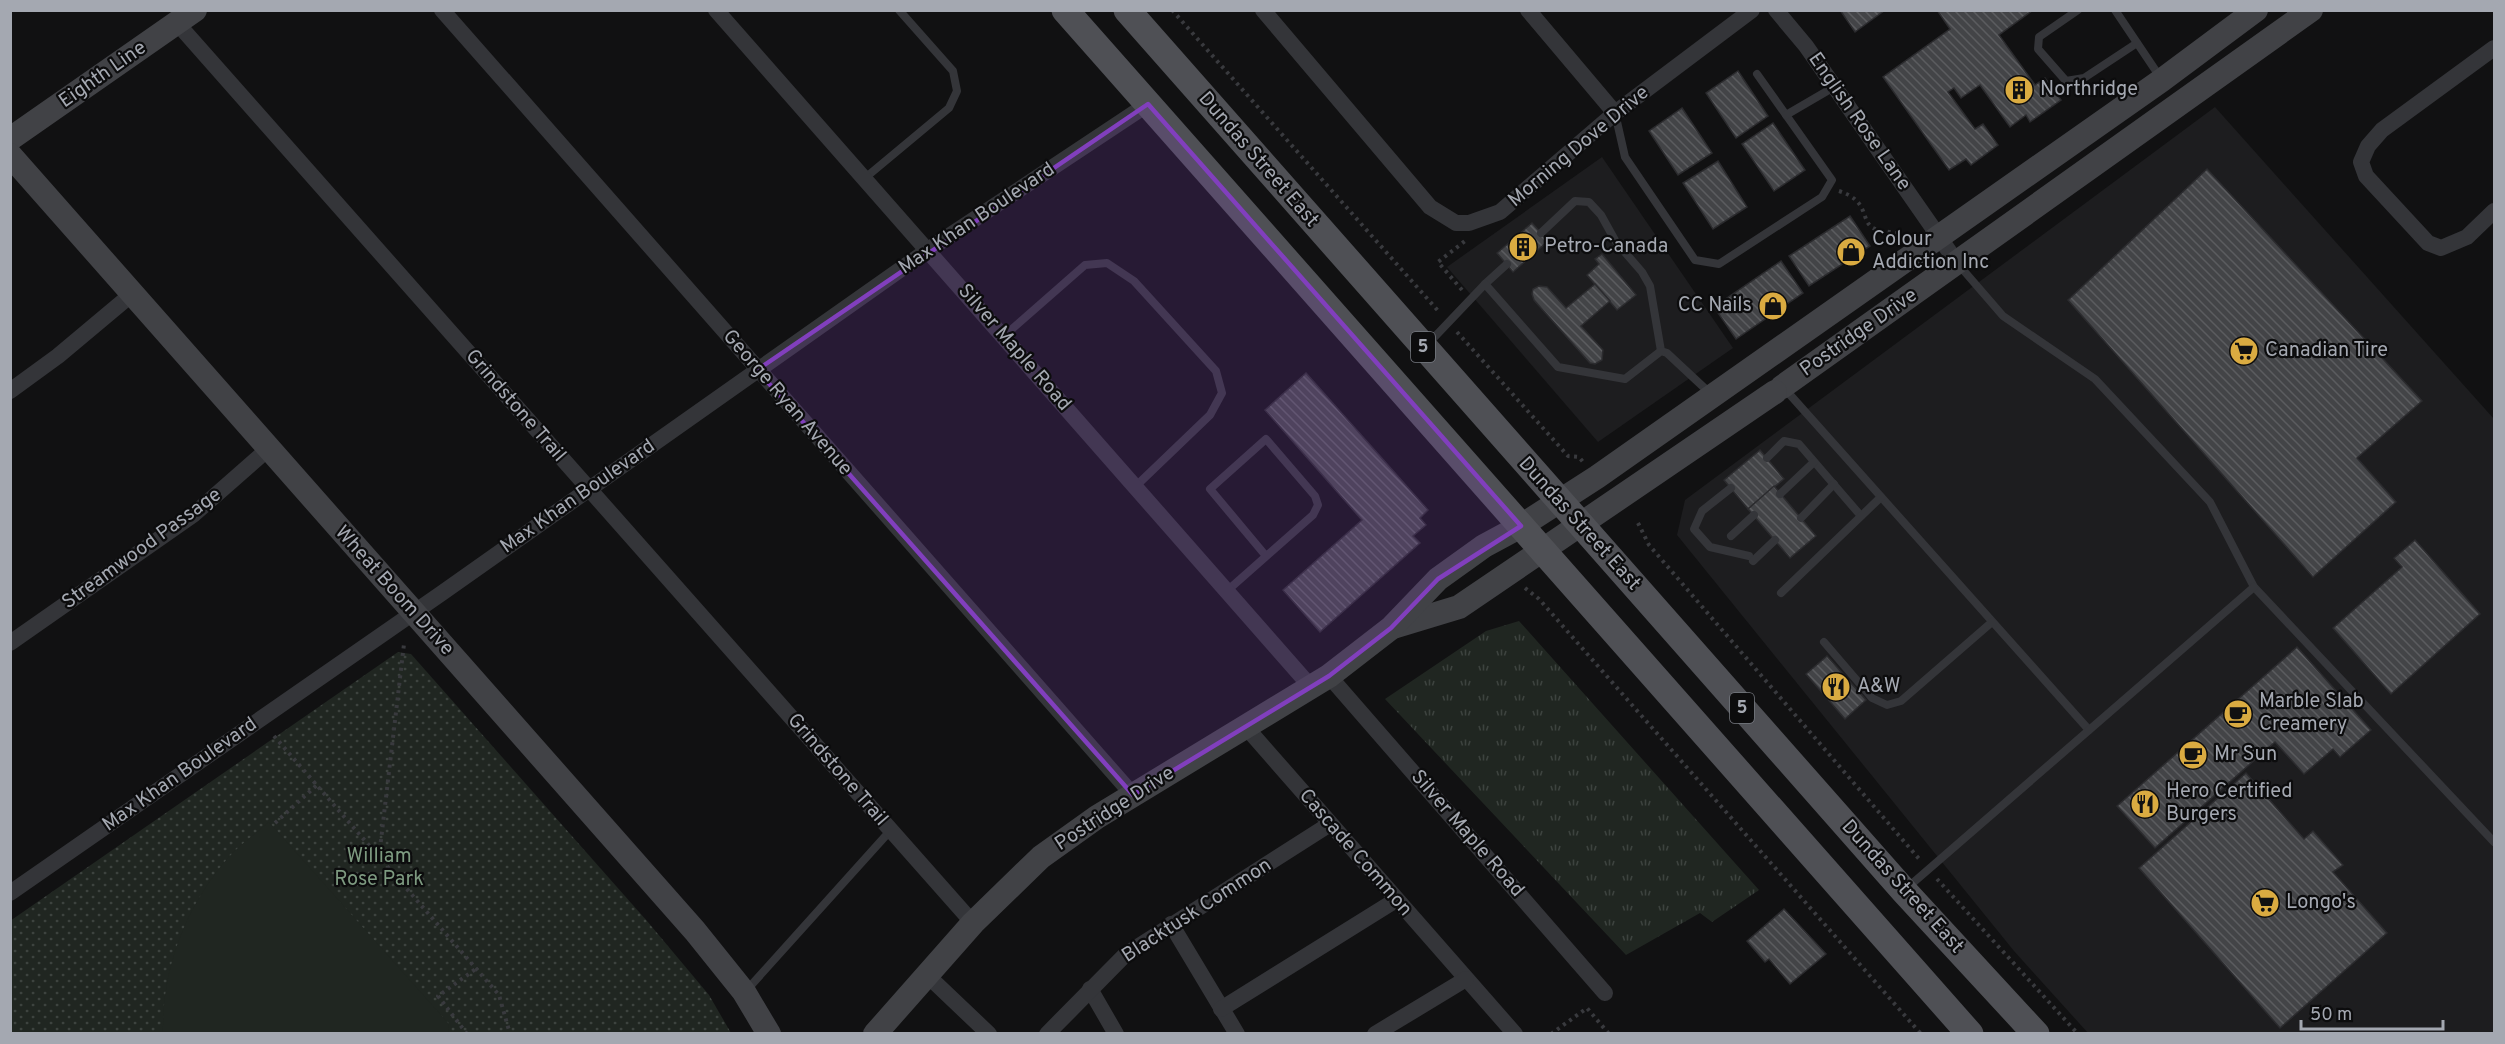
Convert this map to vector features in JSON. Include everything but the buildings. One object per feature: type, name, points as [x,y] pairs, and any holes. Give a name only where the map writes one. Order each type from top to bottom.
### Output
[{"type":"main road","name":"5","points":[[1065,10],[1970,1034]]},
{"type":"main road","name":"Dundas Street East","points":[[1127,10],[1904,891],[2036,1034]]},
{"type":"street","name":"George Ryan Avenue","points":[[441,10],[1133,795]]},
{"type":"street","name":"Silver Maple Road","points":[[716,10],[1227,590],[1320,682],[1605,993]]},
{"type":"street","points":[[1263,10],[1430,207],[1456,223],[1469,223]]},
{"type":"street","points":[[1528,10],[1615,113]]},
{"type":"street","name":"Morning Dove Drive","points":[[1469,223],[1500,212],[1615,113],[1752,10]]},
{"type":"street","name":"English Rose Lane","points":[[1776,10],[1806,46],[1958,264]]},
{"type":"street","name":"Postridge Drive","points":[[875,1034],[973,923],[1041,857],[1097,817],[1320,682],[1391,628],[1438,579],[1484,546],[1521,526],[1597,477],[2162,80],[2256,10]]},
{"type":"street","name":"Postridge Drive","points":[[1391,628],[1459,607],[1958,264],[2304,13]]},
{"type":"street","name":"Eighth Line","points":[[10,139],[186,17]]},
{"type":"street","name":"Grindstone Trail","points":[[186,17],[588,489],[973,923]]},
{"type":"street","points":[[2494,48],[2382,130],[2368,146],[2361,162],[2366,176],[2428,243],[2441,248],[2467,237],[2494,211]]},
{"type":"street","name":"Max Khan Boulevard","points":[[10,893],[413,613],[928,250],[1148,104]]},
{"type":"street","name":"Wheat Boom Drive","points":[[10,154],[670,902],[744,992],[769,1034]]},
{"type":"street","points":[[10,391],[58,356],[132,294]]},
{"type":"street","name":"Streamwood Passage","points":[[10,643],[193,515],[268,449]]},
{"type":"street","name":"Cascade Common","points":[[1245,726],[1395,900],[1515,1034]]},
{"type":"street","name":"Blacktusk Common","points":[[1047,1034],[1125,955],[1330,824]]},
{"type":"street","points":[[1221,1009],[1395,900]]},
{"type":"street","points":[[1171,924],[1237,1034]]},
{"type":"street","points":[[927,975],[989,1034]]},
{"type":"street","points":[[1375,1034],[1466,979]]},
{"type":"street","points":[[1090,989],[1116,1034]]},
{"type":"lane","points":[[865,178],[949,108],[957,91],[953,71],[899,10]]},
{"type":"lane","points":[[2078,10],[2039,37],[2038,49],[2066,81],[2084,78],[2137,43]]},
{"type":"lane","points":[[2115,10],[2162,80]]},
{"type":"lane","points":[[1615,113],[1625,157],[1695,260],[1719,264],[1822,197],[1832,180],[1757,74]]},
{"type":"lane","points":[[1786,115],[1834,87]]},
{"type":"lane","points":[[1541,233],[1575,201],[1589,202],[1601,215],[1616,242],[1650,285],[1661,351]]},
{"type":"lane","points":[[1004,336],[1085,265],[1107,262],[1134,281],[1216,371],[1222,393],[1210,415],[1136,486]]},
{"type":"lane","points":[[1424,348],[1507,264]]},
{"type":"lane","points":[[1958,264],[2003,316],[2095,379],[2210,502],[2254,587],[2494,842]]},
{"type":"lane","points":[[1485,284],[1558,367],[1625,379],[1661,351]]},
{"type":"lane","points":[[1661,351],[1667,353],[1712,395]]},
{"type":"lane","points":[[1779,389],[1881,496],[2089,730]]},
{"type":"lane","points":[[1227,590],[1313,515],[1318,505],[1315,496],[1266,438],[1210,489],[1266,555]]},
{"type":"lane","points":[[1767,458],[1784,441],[1799,444],[1861,516]]},
{"type":"lane","points":[[1780,494],[1814,462]]},
{"type":"lane","points":[[1800,518],[1834,484]]},
{"type":"lane","points":[[1731,488],[1702,511],[1694,529],[1710,547],[1751,558],[1775,540]]},
{"type":"lane","points":[[1781,593],[1881,496]]},
{"type":"lane","points":[[1731,536],[1754,515]]},
{"type":"lane","points":[[1904,891],[2254,587]]},
{"type":"lane","points":[[1824,642],[1872,698],[1887,705],[1901,701],[1992,622]]},
{"type":"lane","points":[[744,992],[890,831]]},
{"type":"path","points":[[1172,10],[1562,452],[1568,456],[1580,457],[1586,465]]},
{"type":"path","points":[[1828,187],[1850,194],[1864,207],[1867,222],[1873,228],[1896,234]]},
{"type":"path","points":[[1469,223],[1472,236],[1438,262],[1470,300]]},
{"type":"path","points":[[1638,523],[1649,545],[1929,869],[2078,1034]]},
{"type":"path","points":[[1518,583],[1539,599],[1921,1034]]},
{"type":"path","points":[[379,857],[404,644]]},
{"type":"path","points":[[274,736],[499,995],[510,1034]]},
{"type":"path","points":[[275,822],[317,785]]},
{"type":"path","points":[[467,1034],[438,996],[477,968]]},
{"type":"path","points":[[1551,1034],[1587,1008],[1609,1034]]},
{"type":"highlighted area","points":[[1148,104],[1521,526],[1438,579],[1391,628],[1329,676],[1133,795],[757,370]]},
{"type":"shaded area","points":[[2215,107],[2494,419],[2494,1033],[2088,1033],[2014,951],[1677,535],[1685,500]]},
{"type":"shaded area","points":[[1602,157],[1733,348],[1598,442],[1447,267]]},
{"type":"green space","points":[[1519,621],[1759,890],[1712,922],[1700,913],[1626,955],[1385,699],[1486,631]]},
{"type":"green space","name":"William Rose Park","points":[[398,652],[411,654],[647,921],[709,995],[731,1033],[11,1033],[10,921]]},
{"type":"green space","points":[[269,822],[449,1024],[448,1033],[163,1033],[164,1009],[172,963],[188,919],[212,878],[227,859]]},
{"type":"place","name":"Northridge","points":[[2019,90]]},
{"type":"place","name":"Petro-Canada","points":[[1523,247]]},
{"type":"place","name":"Colour Addiction Inc","points":[[1851,252]]},
{"type":"place","name":"CC Nails","points":[[1773,306]]},
{"type":"place","name":"Canadian Tire","points":[[2244,351]]},
{"type":"place","name":"A&W","points":[[1836,687]]},
{"type":"place","name":"Marble Slab Creamery","points":[[2238,714]]},
{"type":"place","name":"Mr Sun","points":[[2193,755]]},
{"type":"place","name":"Hero Certified Burgers","points":[[2145,804]]},
{"type":"place","name":"Longo's","points":[[2265,903]]}]
